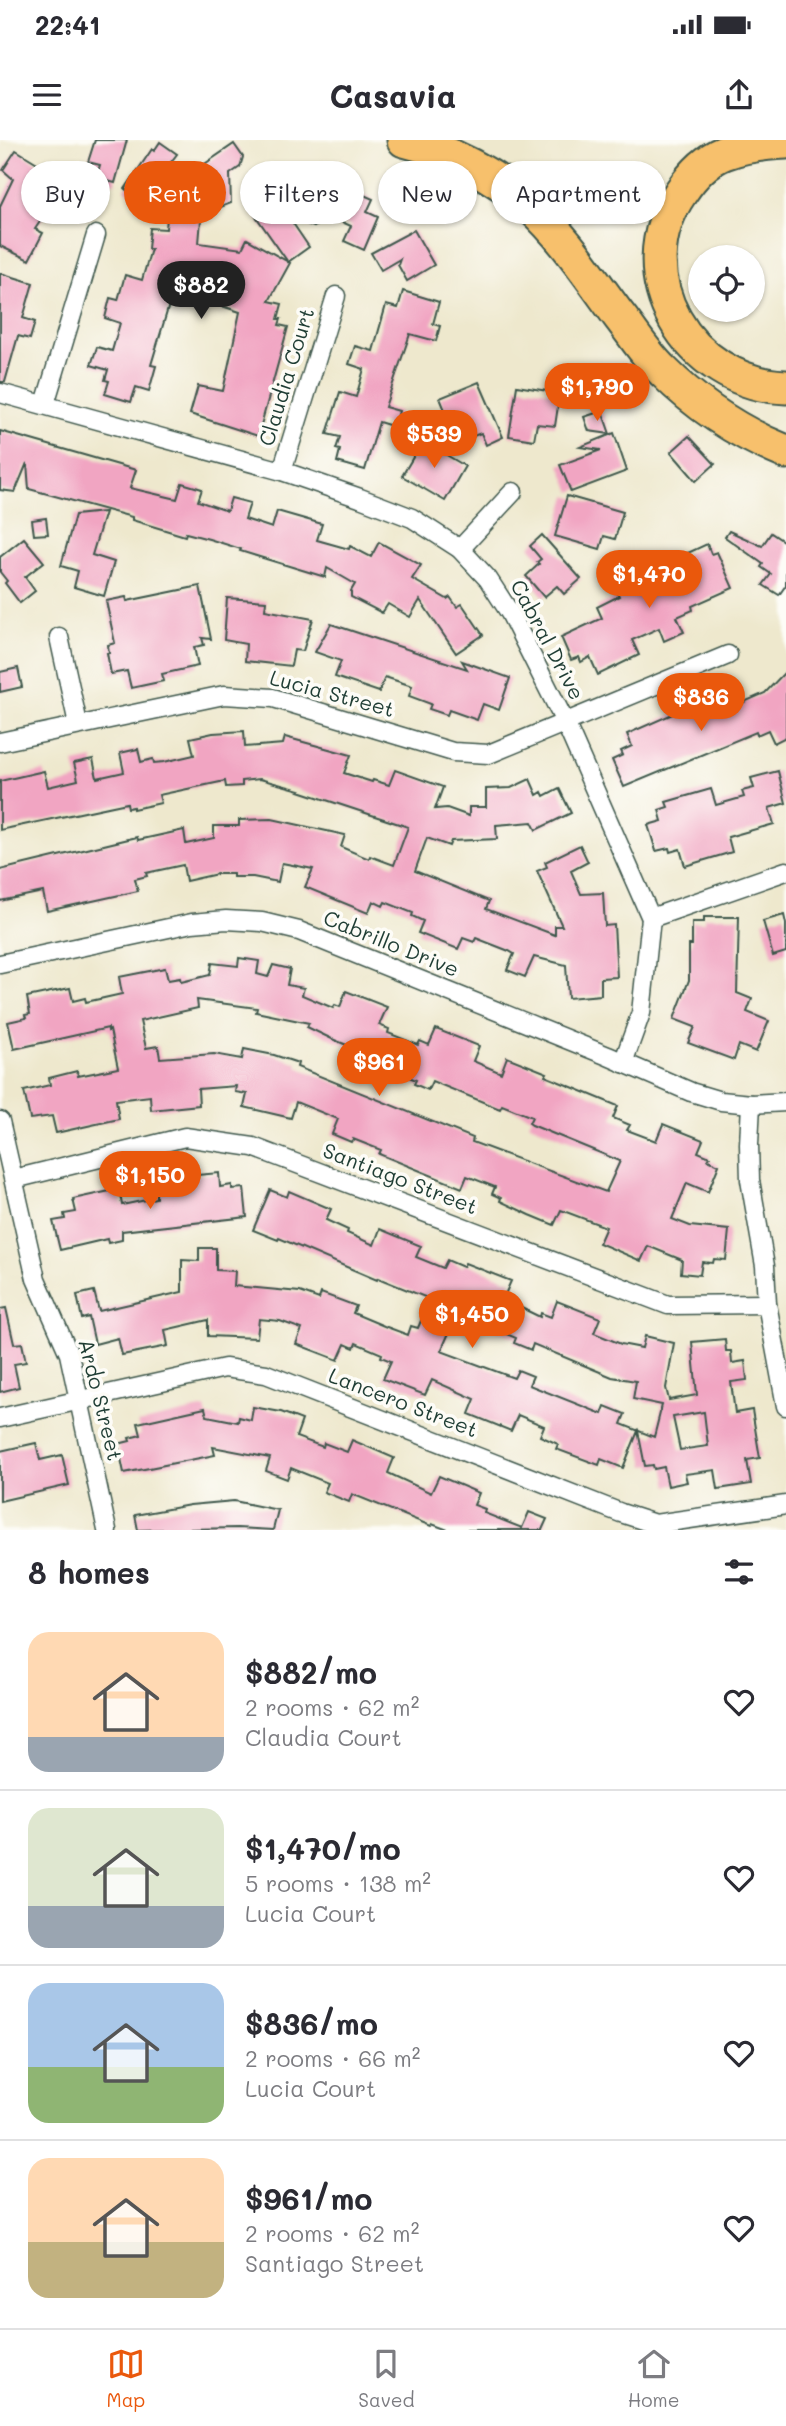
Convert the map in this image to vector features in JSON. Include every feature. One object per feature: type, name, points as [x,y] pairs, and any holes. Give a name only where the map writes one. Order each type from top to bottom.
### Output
[{"type":"highway","points":[[404,140],[461,161],[498,181],[531,207],[559,238],[662,370],[720,419],[755,440],[786,452]]},
{"type":"highway","points":[[786,142],[755,144],[721,154],[691,177],[673,204],[661,233],[659,267],[666,300],[681,332],[704,357],[735,376],[768,386],[786,387]]},
{"type":"street","points":[[45,404],[96,235]]},
{"type":"street","name":"Claudia Court","points":[[282,471],[336,296]]},
{"type":"street","name":"Cabral Drive","points":[[0,393],[282,471],[412,518],[460,549],[488,579],[510,613],[565,722],[651,918],[641,1013],[623,1063]]},
{"type":"street","points":[[460,549],[513,492]]},
{"type":"street","points":[[60,637],[78,724]]},
{"type":"street","name":"Lucia Street","points":[[0,742],[224,695],[273,698],[453,752],[489,754],[728,655]]},
{"type":"street","points":[[651,918],[786,872]]},
{"type":"street","name":"Cabrillo Drive","points":[[0,964],[192,923],[226,920],[262,922],[299,931],[691,1092],[721,1101],[751,1104],[786,1102]]},
{"type":"street","points":[[751,1104],[750,1180],[765,1266],[767,1304],[786,1406]]},
{"type":"street","name":"Ardo Street","points":[[0,1121],[36,1279],[69,1354],[107,1530]]},
{"type":"street","name":"Santiago Street","points":[[14,1179],[185,1137],[218,1140],[253,1147],[668,1305],[767,1304]]},
{"type":"street","name":"Lancero Street","points":[[0,1418],[225,1368],[266,1374],[655,1524],[786,1505]]},
{"type":"building","points":[[95,140],[127,140],[115,183],[110,182],[110,161],[88,161]]},
{"type":"building","points":[[160,142],[177,154],[172,161],[144,161],[152,149],[154,151]]},
{"type":"building","points":[[234,144],[243,157],[240,167],[230,174],[231,203],[226,205],[226,161],[209,161]]},
{"type":"building","points":[[16,150],[34,161],[21,161],[21,224],[38,224],[35,229],[43,233],[29,260],[0,246],[0,206],[13,179],[3,170]]},
{"type":"building","points":[[364,195],[373,199],[367,212],[378,217],[364,250],[344,241],[351,226],[346,224],[364,224]]},
{"type":"building","points":[[166,224],[201,224],[199,243],[242,249],[247,239],[290,263],[269,301],[282,304],[279,325],[288,327],[258,436],[190,414],[198,386],[223,391],[240,312],[222,306],[229,283],[215,279],[218,269],[178,266],[171,290],[182,293],[177,307],[169,305],[151,365],[156,366],[149,391],[136,387],[131,402],[105,394],[109,381],[105,380],[108,370],[91,365],[97,347],[112,351],[120,323],[105,318],[110,298],[118,300],[125,275],[142,280],[151,249],[148,249],[150,228],[166,229]]},
{"type":"building","points":[[261,224],[293,224],[309,247],[288,262]]},
{"type":"building","points":[[414,230],[434,265],[407,281],[398,265],[400,259],[381,270],[371,253]]},
{"type":"building","points":[[0,273],[33,283],[23,318],[35,322],[30,339],[18,336],[5,382],[0,382]]},
{"type":"building","points":[[403,291],[439,302],[433,324],[440,326],[436,341],[410,334],[385,407],[399,411],[395,427],[379,422],[365,470],[337,462],[340,450],[336,449],[340,437],[327,434],[340,392],[356,397],[364,369],[349,364],[355,346],[373,351],[386,305],[398,308]]},
{"type":"building","points":[[479,382],[503,437],[486,445],[481,433],[458,442],[440,398]]},
{"type":"building","points":[[517,386],[560,393],[555,426],[537,424],[534,440],[509,436]]},
{"type":"building","points":[[602,411],[610,434],[589,431],[584,417]]},
{"type":"building","points":[[0,431],[136,470],[130,488],[177,499],[182,483],[202,489],[198,501],[227,511],[231,498],[250,503],[245,519],[272,528],[277,511],[322,524],[317,540],[349,549],[350,546],[371,557],[379,542],[421,565],[412,579],[447,599],[450,597],[457,607],[462,604],[483,635],[456,653],[420,600],[410,617],[388,604],[382,613],[351,597],[355,584],[327,568],[325,577],[209,539],[186,533],[185,536],[132,520],[132,517],[29,489],[27,463],[15,492],[0,490]]},
{"type":"building","points":[[614,433],[627,471],[571,492],[560,465],[601,450],[580,447]]},
{"type":"building","points":[[689,436],[715,464],[696,481],[671,452]]},
{"type":"building","points":[[425,437],[443,448],[438,450],[465,466],[445,501],[402,476]]},
{"type":"building","points":[[567,496],[623,512],[615,539],[604,536],[600,549],[555,536]]},
{"type":"building","points":[[105,512],[92,555],[114,562],[104,596],[74,587],[78,571],[61,566],[75,515]]},
{"type":"building","points":[[46,518],[48,534],[34,535],[32,520]]},
{"type":"building","points":[[729,531],[762,546],[771,533],[786,543],[786,585],[779,595],[763,585],[771,574],[761,567],[763,564],[725,537]]},
{"type":"building","points":[[542,535],[581,579],[564,594],[557,586],[544,597],[526,576],[541,559],[530,546]]},
{"type":"building","points":[[24,538],[44,562],[25,577],[35,591],[20,603],[0,572],[0,557]]},
{"type":"building","points":[[707,544],[711,554],[717,552],[733,588],[692,606],[693,610],[677,617],[684,632],[664,641],[659,628],[632,640],[639,655],[598,675],[590,657],[581,662],[579,657],[571,660],[561,637],[602,618],[597,607],[619,596],[617,592],[680,564],[677,558]]},
{"type":"building","points":[[200,586],[211,639],[202,638],[204,645],[194,647],[198,666],[162,674],[164,681],[131,688],[127,671],[111,674],[108,645],[115,643],[106,601],[126,597],[127,601]]},
{"type":"building","points":[[227,598],[266,601],[265,610],[313,619],[303,651],[294,650],[291,666],[245,661],[246,644],[224,640]]},
{"type":"building","points":[[331,624],[467,669],[462,661],[510,678],[499,710],[483,704],[477,720],[449,710],[447,715],[429,709],[431,704],[409,696],[412,686],[385,677],[379,692],[335,677],[341,661],[315,652]]},
{"type":"building","points":[[18,668],[22,687],[0,692],[0,672]]},
{"type":"building","points":[[786,671],[786,737],[774,743],[768,730],[757,735],[756,732],[624,787],[612,760],[623,755],[621,751],[632,746],[627,734],[711,697],[719,713],[765,693]]},
{"type":"building","points":[[244,731],[245,747],[283,744],[285,737],[351,755],[344,773],[372,782],[373,780],[389,785],[395,770],[443,787],[435,809],[447,808],[469,816],[469,807],[486,807],[486,789],[511,788],[530,779],[537,795],[542,792],[544,796],[559,788],[571,813],[536,830],[532,822],[496,825],[497,839],[451,841],[449,846],[427,838],[415,871],[489,901],[486,909],[555,935],[555,926],[562,926],[537,871],[547,867],[545,862],[580,845],[588,862],[571,871],[581,894],[603,893],[605,926],[614,925],[617,977],[601,978],[601,995],[568,998],[566,965],[534,957],[525,977],[507,970],[514,954],[509,951],[476,938],[474,942],[463,938],[458,949],[418,933],[423,921],[412,916],[413,913],[385,902],[383,906],[373,901],[368,913],[305,887],[313,869],[282,863],[278,882],[253,877],[233,877],[233,874],[217,874],[186,881],[183,865],[146,873],[147,876],[135,879],[138,891],[47,911],[43,892],[0,901],[0,870],[137,837],[138,840],[184,830],[186,844],[214,838],[214,826],[239,826],[239,820],[272,819],[345,835],[341,847],[369,859],[370,856],[394,865],[408,827],[260,779],[242,781],[242,786],[226,787],[225,781],[159,795],[161,803],[133,809],[128,808],[127,803],[0,830],[0,781],[44,771],[48,787],[78,780],[74,763],[93,759],[97,778],[124,772],[120,753],[138,749],[141,762],[153,759],[154,763],[164,762],[194,755],[190,738]]},
{"type":"building","points":[[778,771],[786,803],[769,808],[774,824],[728,837],[732,852],[685,866],[680,849],[670,852],[669,848],[656,851],[648,825],[662,821],[659,810],[668,807],[666,802],[711,789],[716,805],[744,797],[742,791],[754,788],[751,778]]},
{"type":"building","points":[[784,915],[786,952],[773,956],[763,921]]},
{"type":"building","points":[[704,917],[739,917],[737,993],[752,999],[747,1012],[769,1021],[756,1052],[739,1045],[734,1060],[688,1043],[695,1027],[674,1019],[689,980],[692,922],[704,922]]},
{"type":"building","points":[[239,958],[259,961],[257,974],[268,977],[273,965],[290,969],[287,985],[304,988],[302,995],[333,1008],[335,1005],[340,1007],[346,991],[387,1007],[379,1025],[389,1029],[388,1033],[418,1045],[420,1041],[429,1045],[436,1029],[479,1046],[473,1061],[501,1073],[507,1057],[547,1073],[545,1076],[618,1106],[613,1118],[630,1125],[627,1130],[656,1141],[663,1124],[703,1140],[698,1152],[719,1165],[708,1192],[687,1183],[672,1219],[690,1226],[729,1230],[726,1260],[702,1262],[700,1275],[681,1273],[682,1260],[648,1246],[641,1261],[599,1243],[606,1227],[561,1210],[554,1225],[500,1201],[501,1198],[492,1194],[495,1187],[467,1176],[462,1188],[379,1154],[381,1150],[332,1134],[338,1119],[296,1102],[291,1118],[244,1107],[247,1094],[235,1092],[236,1086],[198,1089],[199,1105],[151,1110],[150,1096],[116,1100],[119,1119],[56,1133],[52,1116],[30,1119],[24,1091],[50,1085],[49,1078],[77,1071],[78,1076],[118,1068],[108,1028],[14,1049],[8,1022],[26,1018],[25,1015],[30,1014],[27,997],[70,988],[73,1001],[85,998],[86,1002],[122,994],[119,977],[165,968],[168,980],[180,978],[181,982],[210,975],[212,963],[238,966]],"holes":[[[197,1000],[257,1008],[256,1012],[309,1023],[307,1027],[396,1065],[393,1070],[416,1080],[414,1084],[428,1090],[432,1081],[500,1109],[502,1105],[532,1117],[529,1123],[532,1125],[620,1161],[606,1192],[472,1142],[473,1138],[297,1067],[298,1063],[274,1055],[244,1049],[242,1059],[214,1054],[160,1058],[158,1046],[146,1048],[140,1021],[198,1008]]]},
{"type":"building","points":[[219,1173],[220,1187],[232,1185],[232,1189],[244,1188],[247,1217],[122,1231],[122,1240],[108,1243],[107,1239],[60,1250],[53,1221],[65,1219],[64,1214],[76,1212],[73,1199],[119,1189],[122,1205],[156,1198],[156,1187],[176,1186],[175,1177]]},
{"type":"building","points":[[270,1190],[287,1197],[289,1191],[331,1209],[326,1220],[374,1245],[380,1229],[421,1246],[416,1257],[443,1268],[447,1260],[463,1267],[465,1263],[511,1281],[503,1299],[540,1317],[541,1313],[551,1317],[557,1301],[600,1318],[594,1333],[621,1344],[642,1348],[645,1336],[674,1343],[666,1388],[669,1400],[697,1395],[692,1342],[725,1339],[726,1351],[731,1351],[732,1363],[745,1361],[747,1380],[731,1382],[735,1413],[752,1410],[760,1458],[747,1460],[751,1484],[718,1489],[715,1470],[685,1474],[687,1482],[668,1486],[664,1467],[654,1469],[653,1465],[645,1466],[638,1431],[623,1468],[601,1459],[599,1465],[556,1449],[558,1444],[540,1436],[544,1426],[518,1415],[511,1431],[469,1414],[475,1399],[432,1380],[425,1395],[383,1379],[391,1361],[381,1357],[382,1354],[356,1343],[354,1348],[345,1344],[338,1360],[296,1344],[302,1329],[280,1321],[259,1319],[257,1338],[208,1336],[208,1320],[165,1330],[168,1346],[122,1355],[118,1338],[95,1344],[89,1317],[82,1319],[77,1295],[94,1291],[99,1311],[182,1292],[182,1260],[199,1261],[199,1248],[216,1248],[216,1270],[235,1271],[234,1286],[300,1292],[319,1299],[321,1293],[356,1306],[353,1313],[408,1335],[411,1326],[418,1328],[430,1299],[253,1230]],"holes":[[[456,1317],[465,1321],[466,1317],[516,1338],[514,1343],[531,1350],[533,1344],[612,1377],[636,1381],[633,1399],[662,1405],[654,1437],[621,1424],[625,1414],[605,1406],[602,1414],[529,1385],[533,1376],[518,1370],[514,1378],[441,1351]],[[704,1412],[708,1446],[680,1450],[673,1417]]]},
{"type":"building","points":[[6,1308],[14,1344],[22,1343],[26,1362],[14,1364],[19,1387],[0,1392],[0,1309]]},
{"type":"building","points":[[253,1407],[281,1412],[302,1420],[296,1437],[323,1447],[324,1443],[347,1452],[352,1440],[394,1458],[388,1473],[431,1493],[439,1476],[479,1493],[474,1505],[485,1509],[484,1513],[522,1528],[529,1512],[547,1519],[542,1530],[448,1530],[432,1524],[431,1526],[352,1494],[349,1502],[324,1492],[328,1483],[291,1468],[287,1479],[266,1471],[270,1458],[213,1447],[215,1455],[124,1473],[118,1444],[141,1435],[138,1423],[205,1408],[207,1416],[238,1422],[239,1417],[251,1420]]},
{"type":"building","points":[[36,1443],[40,1460],[62,1455],[69,1485],[0,1501],[0,1451]]},
{"type":"building","points":[[234,1501],[278,1510],[273,1530],[138,1530],[135,1515],[190,1505]]}]
